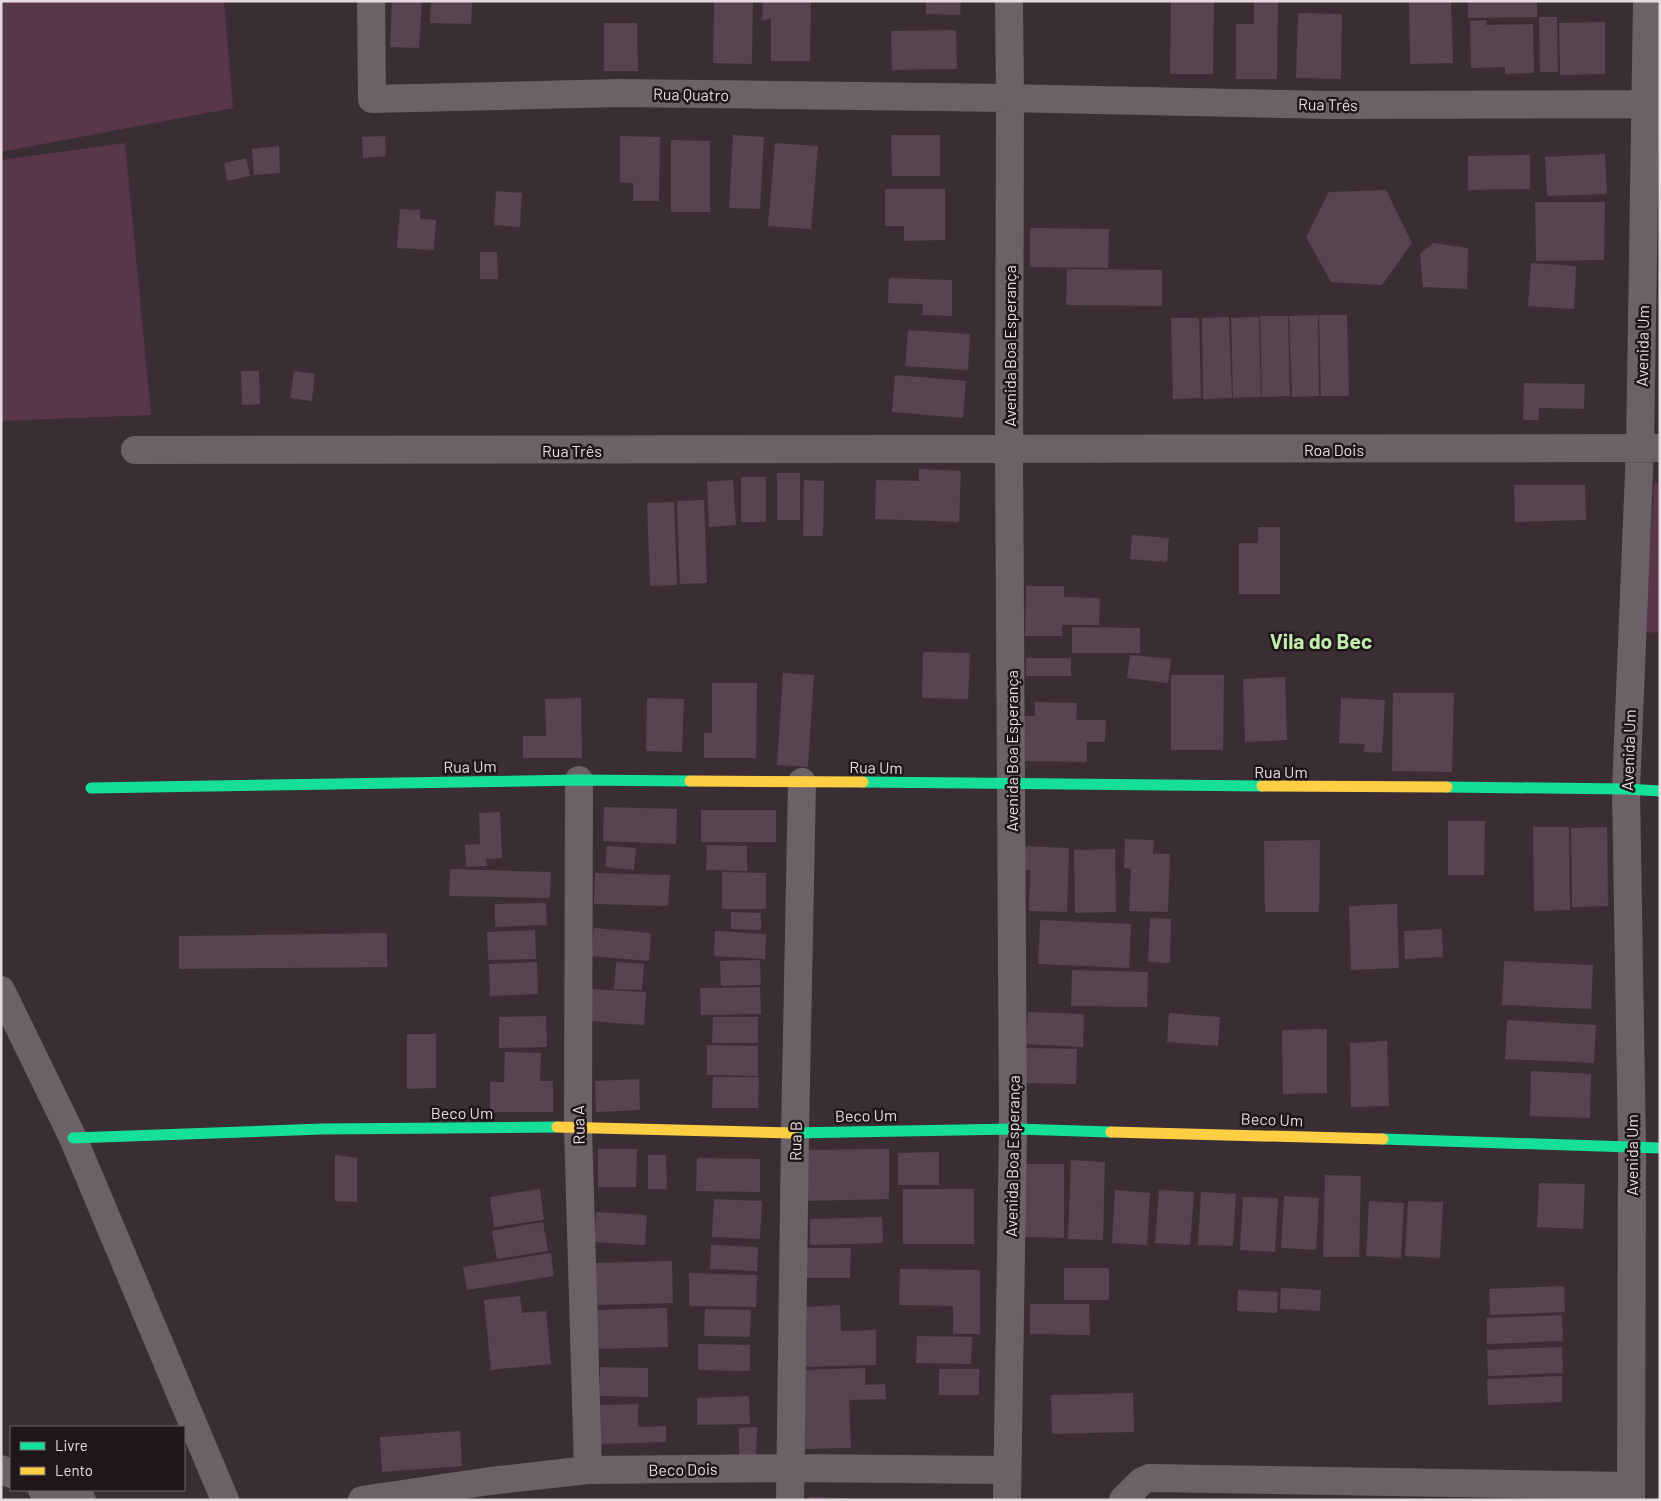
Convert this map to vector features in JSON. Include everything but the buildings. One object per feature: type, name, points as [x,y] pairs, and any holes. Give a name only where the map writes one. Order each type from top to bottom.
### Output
[{"type":"street","name":"Rua Quatro","points":[[371,1],[372,99],[619,93],[1010,98]]},
{"type":"street","name":"Avenida Boa Esperança","points":[[1007,1500],[1013,1129],[1009,450],[1010,98],[1008,1]]},
{"type":"street","name":"Avenida Um","points":[[1631,1493],[1632,1146],[1626,789],[1650,448],[1646,104],[1653,74],[1647,1]]},
{"type":"street","name":"Rua Três","points":[[1010,98],[1332,105],[1646,104]]},
{"type":"street","name":"Roa Dois","points":[[1009,450],[1650,448]]},
{"type":"street","name":"Rua Três","points":[[135,450],[1009,450]]},
{"type":"street","name":"Rua Um","points":[[91,788],[578,780],[1626,789],[1660,791]]},
{"type":"street","name":"Rua A","points":[[578,780],[578,1127],[588,1470]]},
{"type":"street","name":"Rua B","points":[[790,1500],[802,782]]},
{"type":"street","points":[[1,990],[73,1138],[225,1500]]},
{"type":"street","name":"Beco Um","points":[[73,1138],[322,1129],[578,1127],[795,1133],[1013,1129],[1660,1148]]},
{"type":"street","name":"Beco Dois","points":[[362,1500],[490,1481],[588,1470],[791,1468],[1007,1470]]},
{"type":"street","points":[[1123,1500],[1142,1480],[1149,1478],[1631,1493]]},
{"type":"street","points":[[44,1491],[55,1496],[82,1500]]},
{"type":"shaded area","points":[[1,1],[224,1],[233,108],[1,152]]},
{"type":"shaded area","points":[[125,143],[151,415],[1,421],[1,160]]},
{"type":"shaded area","points":[[1654,483],[1660,483],[1660,633],[1645,632]]},
{"type":"traffic: fast","points":[[91,788],[579,780],[690,781]]},
{"type":"traffic: fast","points":[[863,782],[1262,786]]},
{"type":"traffic: fast","points":[[1447,787],[1660,791]]},
{"type":"traffic: fast","points":[[73,1138],[322,1129],[557,1127]]},
{"type":"traffic: fast","points":[[792,1133],[1013,1129],[1111,1132]]},
{"type":"traffic: fast","points":[[1383,1139],[1660,1148]]},
{"type":"traffic: slow","points":[[690,781],[863,782]]},
{"type":"traffic: slow","points":[[1262,786],[1447,787]]},
{"type":"traffic: slow","points":[[557,1127],[792,1133]]},
{"type":"traffic: slow","points":[[1111,1132],[1383,1139]]},
{"type":"district","name":"Vila do Bec","points":[[1321,640]]}]
